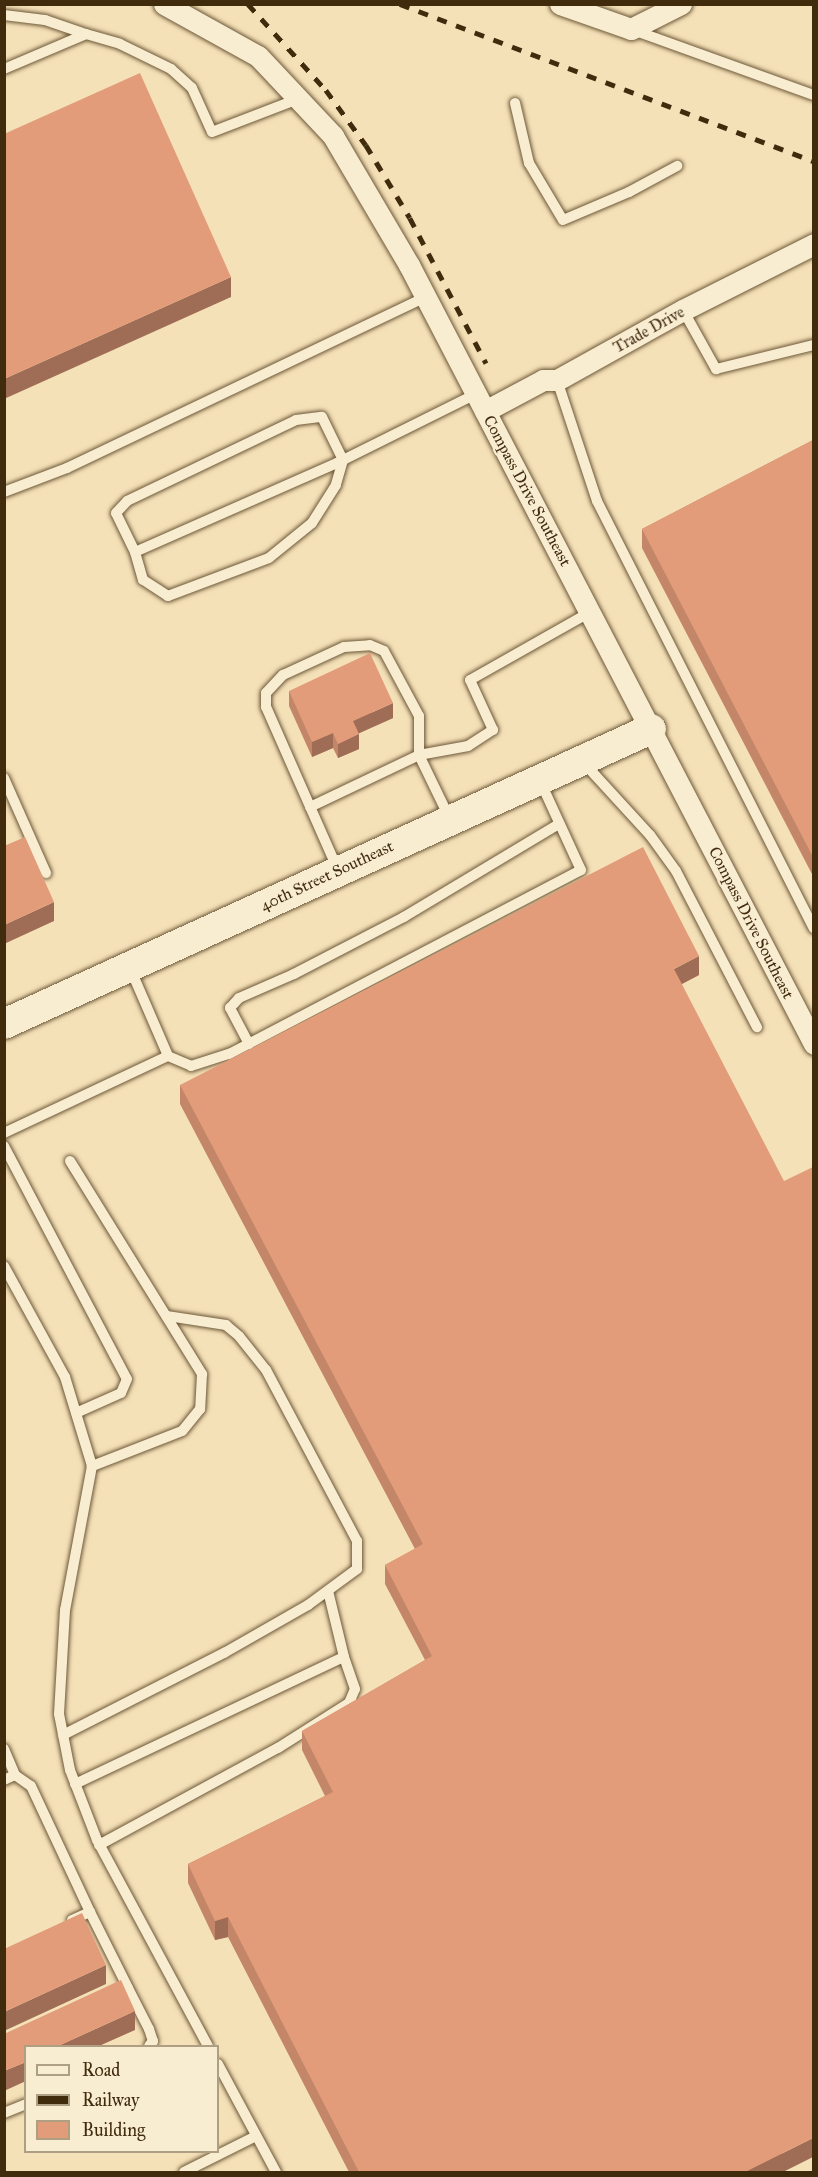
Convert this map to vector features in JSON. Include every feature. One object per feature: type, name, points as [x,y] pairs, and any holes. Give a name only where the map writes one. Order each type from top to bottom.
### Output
[{"type":"street","name":"Compass Drive Southeast","points":[[164,4],[258,56],[333,136],[426,297],[813,1044]]},
{"type":"street","points":[[560,4],[631,29],[681,4]]},
{"type":"street","name":"Trade Drive","points":[[480,403],[543,380],[558,380],[683,310],[813,244]]},
{"type":"street","name":"40th Street Southeast","points":[[4,1024],[651,729]]},
{"type":"lane","points":[[4,15],[45,20],[86,33],[120,44],[171,69],[192,88],[212,132],[298,99]]},
{"type":"lane","points":[[631,29],[813,95]]},
{"type":"lane","points":[[4,69],[86,33]]},
{"type":"lane","points":[[515,103],[529,163],[564,220],[629,192],[677,166]]},
{"type":"lane","points":[[4,492],[67,468],[426,297]]},
{"type":"lane","points":[[683,310],[716,369],[813,345]]},
{"type":"lane","points":[[558,380],[597,501],[813,928]]},
{"type":"lane","points":[[135,552],[343,460],[480,403]]},
{"type":"lane","points":[[322,417],[343,460],[336,485],[312,522],[268,558],[168,596],[143,580],[135,552],[116,513],[128,501],[296,420],[322,417]]},
{"type":"lane","points":[[310,807],[418,755],[468,746],[493,730],[470,680],[590,612]]},
{"type":"lane","points":[[338,871],[266,707],[266,693],[284,675],[344,647],[370,645],[384,651],[419,716],[418,755],[450,820]]},
{"type":"lane","points":[[581,760],[650,835],[676,871],[757,1027]]},
{"type":"lane","points":[[4,778],[46,873]]},
{"type":"lane","points":[[129,967],[168,1056],[191,1066],[229,1054],[581,870],[539,780]]},
{"type":"lane","points":[[249,1044],[230,1008],[239,998],[294,974],[404,917],[560,824]]},
{"type":"lane","points":[[4,1133],[168,1056]]},
{"type":"lane","points":[[4,1146],[127,1379],[121,1393],[76,1413]]},
{"type":"lane","points":[[70,1161],[202,1374],[200,1409],[182,1431],[92,1466]]},
{"type":"lane","points":[[4,1266],[64,1377],[92,1466],[65,1610],[59,1714],[75,1784],[99,1845],[207,2045]]},
{"type":"lane","points":[[63,1735],[188,1673],[308,1605],[357,1569],[357,1541],[266,1370],[239,1336],[226,1326],[167,1317]]},
{"type":"lane","points":[[99,1845],[278,1748],[349,1703],[355,1689],[344,1658],[328,1591]]},
{"type":"lane","points":[[75,1784],[344,1658]]},
{"type":"lane","points":[[4,1749],[10,1778],[31,1786],[151,2035],[153,2041],[150,2045]]},
{"type":"lane","points":[[58,1926],[90,1912]]},
{"type":"lane","points":[[108,1997],[128,1988]]},
{"type":"lane","points":[[219,2066],[276,2172]]},
{"type":"lane","points":[[4,2113],[24,2105]]},
{"type":"lane","points":[[184,2172],[256,2136]]},
{"type":"building","points":[[140,73],[231,277],[4,379],[4,134]]},
{"type":"building","points":[[813,440],[813,857],[642,529]]},
{"type":"building","points":[[370,653],[393,703],[353,721],[359,734],[338,744],[333,733],[312,742],[289,691]]},
{"type":"building","points":[[25,837],[54,902],[4,925],[4,846]]},
{"type":"building","points":[[643,847],[699,956],[674,969],[784,1181],[813,1167],[813,2138],[745,2172],[359,2172],[228,1917],[215,1921],[188,1864],[333,1792],[302,1731],[432,1656],[385,1565],[423,1544],[180,1085]]},
{"type":"building","points":[[82,1913],[106,1965],[4,2012],[4,1949]]},
{"type":"building","points":[[121,1980],[135,2011],[60,2045],[24,2045],[24,2063],[4,2071],[4,2034]]},
{"type":"railway","points":[[248,4],[326,90],[366,145],[410,218],[486,363]]},
{"type":"railway","points":[[400,4],[814,161]]}]
